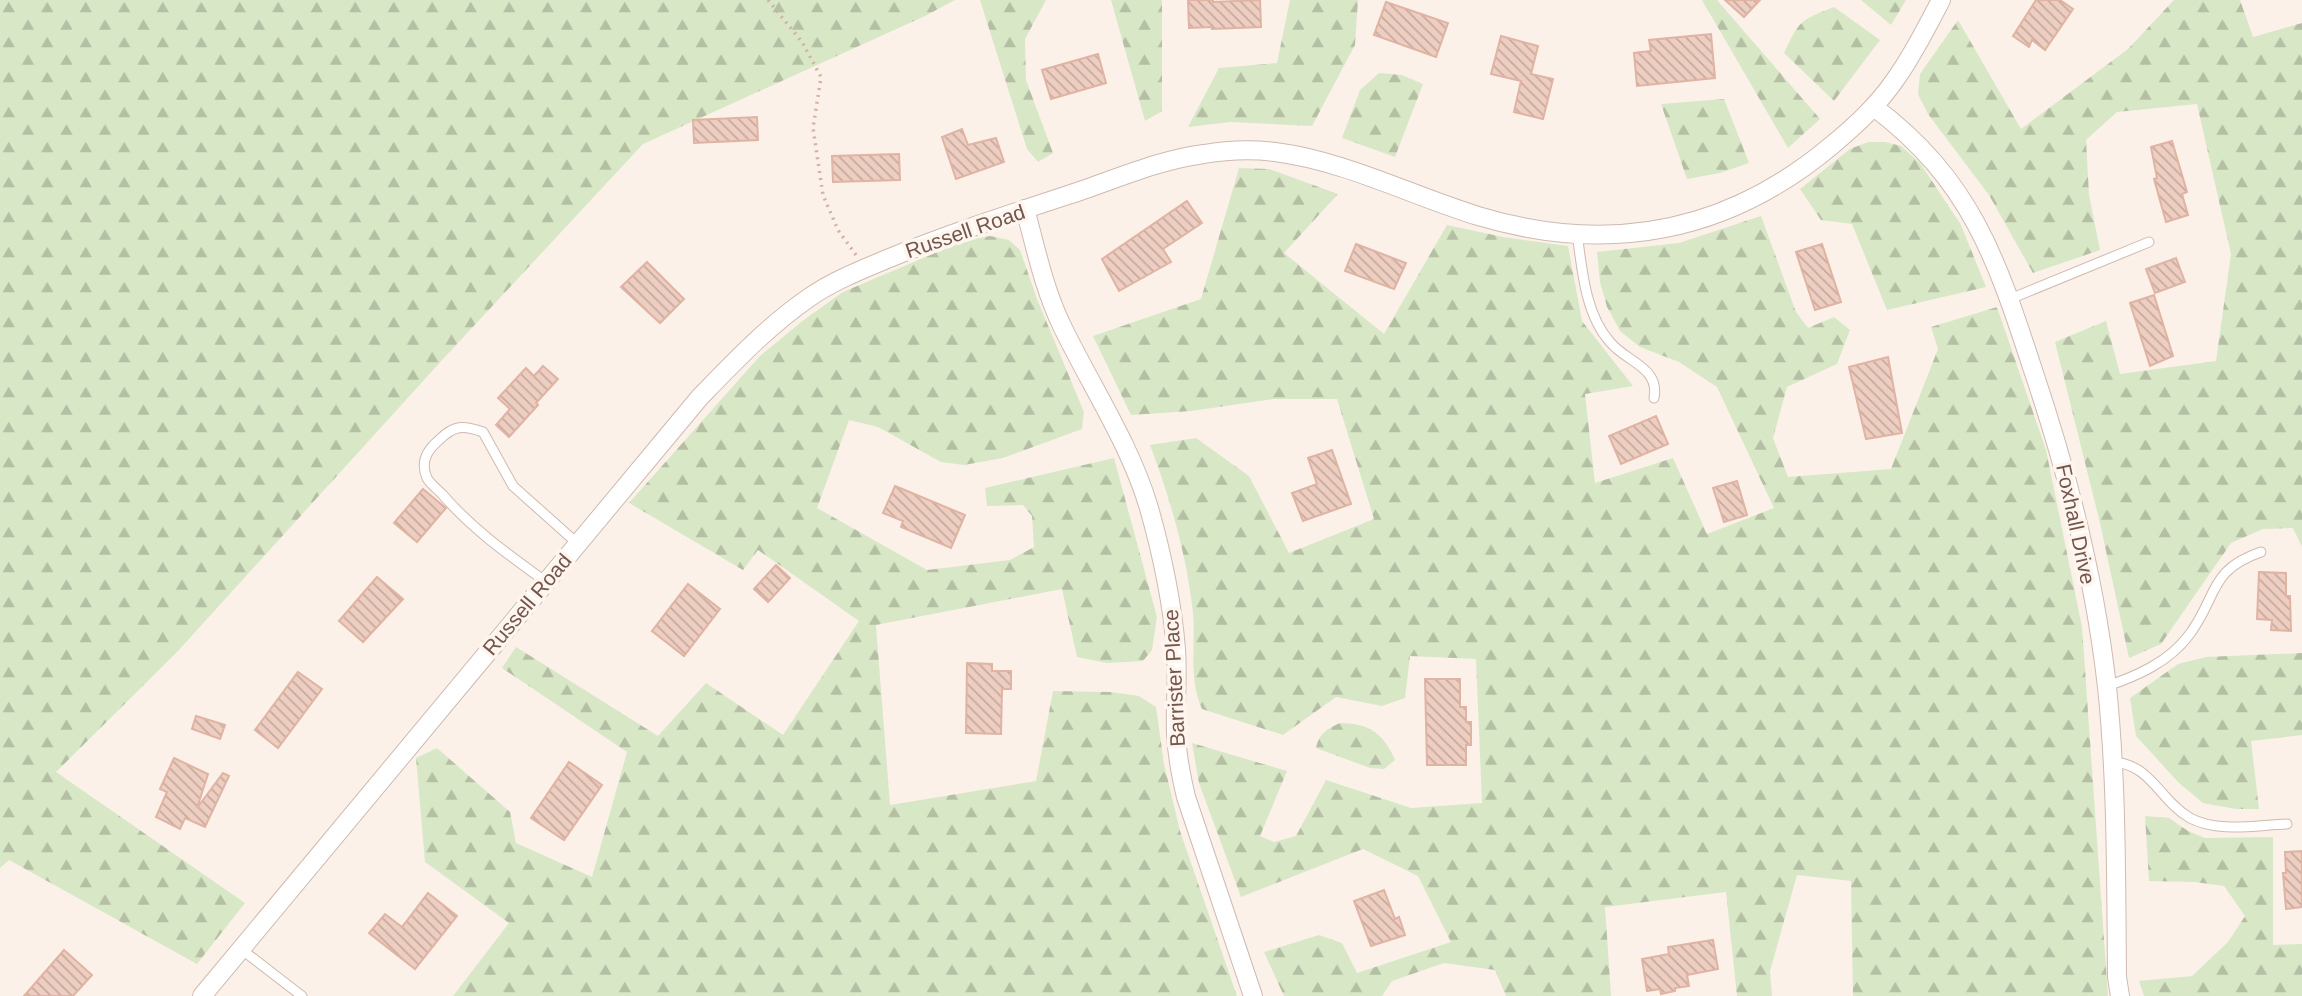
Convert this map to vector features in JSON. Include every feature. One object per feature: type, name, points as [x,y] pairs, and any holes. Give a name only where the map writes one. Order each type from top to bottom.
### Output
[{"type":"street","name":"Russell Road","points":[[202,996],[700,397],[741,355],[812,295],[921,245],[1025,209],[1176,159],[1239,150],[1322,161],[1479,216],[1525,227],[1609,234],[1655,230],[1706,219],[1777,186],[1810,164],[1856,125],[1896,79],[1941,0]]},
{"type":"street","name":"Foxhall Drive","points":[[1874,107],[1920,145],[1945,174],[1978,225],[2010,299],[2061,454],[2084,554],[2107,686],[2116,819],[2117,977],[2120,996]]},
{"type":"street","name":"Barrister Place","points":[[1025,209],[1045,284],[1061,324],[1127,452],[1148,504],[1171,610],[1177,671],[1176,734],[1182,779],[1253,996]]},
{"type":"lane","points":[[1577,233],[1582,270],[1600,329],[1611,344],[1647,370],[1653,380],[1654,398]]},
{"type":"lane","points":[[2010,299],[2149,242]]},
{"type":"lane","points":[[546,582],[489,540],[450,504],[428,479],[424,464],[427,450],[447,432],[465,426],[483,432],[513,486],[578,544]]},
{"type":"lane","points":[[2107,686],[2144,671],[2174,651],[2200,619],[2219,579],[2242,558],[2261,552]]},
{"type":"lane","points":[[2113,762],[2137,767],[2176,809],[2192,819],[2210,825],[2287,824]]},
{"type":"lane","points":[[241,949],[302,996]]},
{"type":"path","points":[[768,0],[802,42],[821,77],[813,128],[823,195],[838,230],[866,268]]},
{"type":"green space","points":[[0,0],[955,0],[643,144],[177,652],[56,772],[245,903],[197,964],[9,860],[0,868]]},
{"type":"green space","points":[[980,0],[1046,0],[1025,39],[1026,80],[1053,153],[1038,162],[1027,149]]},
{"type":"green space","points":[[1111,0],[1162,0],[1162,111],[1145,121]]},
{"type":"green space","points":[[1290,0],[1358,0],[1355,45],[1312,126],[1230,122],[1188,127],[1219,68],[1277,63]]},
{"type":"green space","points":[[1702,0],[1717,0],[1820,119],[1788,148]]},
{"type":"green space","points":[[1861,0],[1906,0],[1891,25]]},
{"type":"green space","points":[[2174,0],[2240,0],[2253,37],[2302,23],[2302,547],[2293,528],[2263,529],[2231,543],[2161,644],[2129,658],[2100,523],[2055,342],[2106,321],[2120,374],[2216,361],[2231,254],[2197,104],[2117,112],[2086,140],[2089,195],[2100,250],[2033,273],[1989,195],[1928,114],[1918,94],[1920,74],[1958,20],[2021,129],[2128,49]]},
{"type":"green space","points":[[1834,7],[1880,40],[1834,101],[1784,53],[1802,23]]},
{"type":"green space","points":[[1379,73],[1402,75],[1423,84],[1395,157],[1342,138],[1360,90]]},
{"type":"green space","points":[[1724,99],[1749,163],[1720,173],[1687,179],[1661,104]]},
{"type":"green space","points":[[1868,142],[1901,146],[1920,163],[1961,225],[1986,287],[1887,310],[1852,224],[1821,220],[1800,189],[1850,149]]},
{"type":"green space","points":[[1239,168],[1269,169],[1338,194],[1284,253],[1384,334],[1447,225],[1503,237],[1568,246],[1582,321],[1633,386],[1585,394],[1595,483],[1673,458],[1707,534],[1774,508],[1717,387],[1679,362],[1640,347],[1620,331],[1607,307],[1600,282],[1597,252],[1679,243],[1761,216],[1796,312],[1808,328],[1834,317],[1850,330],[1837,364],[1787,387],[1773,438],[1788,477],[1891,469],[1938,349],[1931,327],[1997,307],[2046,450],[2082,627],[2108,996],[1853,996],[1851,881],[1797,875],[1770,971],[1772,996],[1737,996],[1726,892],[1605,907],[1611,996],[1506,996],[1495,970],[1444,963],[1392,981],[1382,996],[1284,996],[1264,952],[1319,935],[1342,943],[1357,973],[1451,942],[1418,876],[1363,849],[1241,897],[1199,783],[1192,743],[1287,771],[1260,836],[1274,842],[1296,836],[1326,780],[1411,808],[1482,803],[1476,659],[1410,656],[1405,698],[1382,706],[1336,697],[1283,735],[1202,709],[1195,686],[1194,625],[1187,570],[1171,506],[1150,445],[1196,438],[1249,476],[1289,553],[1374,519],[1337,399],[1274,399],[1191,411],[1131,415],[1093,336],[1201,299]]},
{"type":"green space","points":[[990,236],[1009,240],[1020,250],[1037,299],[1084,412],[1082,429],[1003,458],[964,465],[941,462],[878,427],[849,420],[817,508],[927,570],[1010,560],[1034,547],[1032,516],[1023,505],[987,506],[985,488],[1114,458],[1157,617],[1152,650],[1143,661],[1107,663],[1077,657],[1062,589],[876,625],[890,805],[1036,781],[1053,691],[1111,692],[1139,696],[1156,707],[1164,764],[1180,831],[1237,996],[453,996],[509,923],[425,862],[416,758],[437,748],[510,812],[516,843],[592,877],[627,752],[502,668],[516,647],[658,736],[706,683],[783,735],[859,621],[758,550],[743,570],[629,503],[760,356],[805,319],[843,292],[961,242]]},
{"type":"green space","points":[[2302,653],[2302,735],[2251,741],[2259,809],[2236,809],[2203,803],[2179,783],[2136,736],[2130,698],[2178,664],[2206,657]]},
{"type":"green space","points":[[1340,723],[1359,725],[1374,732],[1386,743],[1395,760],[1384,769],[1370,768],[1316,748],[1324,732]]},
{"type":"green space","points":[[2145,816],[2169,818],[2188,831],[2205,838],[2273,837],[2273,945],[2302,944],[2302,996],[2144,996],[2139,981],[2192,976],[2228,942],[2245,916],[2224,886],[2149,881]]},
{"type":"building","points":[[1188,0],[1260,0],[1261,27],[1189,28]]},
{"type":"building","points":[[1725,0],[1760,0],[1744,17]]},
{"type":"building","points":[[2036,0],[2060,0],[2073,9],[2045,50],[2032,40],[2029,47],[2013,36]]},
{"type":"building","points":[[1386,2],[1448,23],[1436,57],[1374,35]]},
{"type":"building","points":[[1711,34],[1715,78],[1637,86],[1634,53],[1651,51],[1649,40]]},
{"type":"building","points":[[1501,36],[1538,46],[1531,74],[1553,79],[1543,119],[1514,112],[1521,81],[1491,74]]},
{"type":"building","points":[[1098,54],[1106,83],[1051,99],[1042,70]]},
{"type":"building","points":[[757,117],[758,140],[694,143],[693,120]]},
{"type":"building","points":[[962,129],[968,145],[996,138],[1004,162],[956,179],[942,137]]},
{"type":"building","points":[[2172,141],[2187,192],[2182,194],[2188,215],[2166,222],[2154,179],[2157,178],[2151,147]]},
{"type":"building","points":[[899,154],[900,180],[833,182],[832,156]]},
{"type":"building","points":[[1187,201],[1202,223],[1163,249],[1171,262],[1119,291],[1102,259]]},
{"type":"building","points":[[1356,244],[1406,263],[1394,289],[1345,271]]},
{"type":"building","points":[[1822,244],[1841,302],[1815,310],[1796,252]]},
{"type":"building","points":[[2176,258],[2185,282],[2155,293],[2146,269]]},
{"type":"building","points":[[647,262],[684,299],[660,323],[621,287]]},
{"type":"building","points":[[2154,295],[2173,356],[2150,366],[2130,303]]},
{"type":"building","points":[[1888,357],[1902,433],[1866,439],[1849,367]]},
{"type":"building","points":[[543,366],[558,379],[509,437],[496,425],[510,409],[498,398],[526,368],[534,376]]},
{"type":"building","points":[[1656,416],[1668,444],[1621,464],[1609,436]]},
{"type":"building","points":[[1332,450],[1351,504],[1303,521],[1292,493],[1317,484],[1308,458]]},
{"type":"building","points":[[1737,481],[1747,515],[1724,522],[1713,488]]},
{"type":"building","points":[[895,486],[965,515],[951,548],[901,527],[903,521],[883,513]]},
{"type":"building","points":[[423,489],[446,508],[417,542],[394,523]]},
{"type":"building","points":[[776,565],[790,578],[768,602],[754,589]]},
{"type":"building","points":[[2259,572],[2286,573],[2291,631],[2271,630],[2272,620],[2257,619]]},
{"type":"building","points":[[377,577],[403,599],[363,642],[339,621]]},
{"type":"building","points":[[688,584],[720,609],[684,656],[652,631]]},
{"type":"building","points":[[967,663],[992,664],[992,671],[1011,671],[1011,689],[1002,689],[1001,734],[966,733]]},
{"type":"building","points":[[298,672],[322,689],[278,748],[255,730]]},
{"type":"building","points":[[1425,679],[1460,679],[1460,707],[1466,707],[1466,722],[1471,722],[1471,745],[1466,745],[1466,765],[1427,765]]},
{"type":"building","points":[[196,716],[225,725],[220,739],[192,729]]},
{"type":"building","points":[[174,758],[208,774],[197,808],[223,773],[229,776],[205,827],[185,818],[180,829],[156,817],[167,792],[160,789]]},
{"type":"building","points":[[569,762],[602,785],[564,840],[531,818]]},
{"type":"building","points":[[2302,851],[2302,907],[2286,909],[2283,873],[2286,873],[2285,852]]},
{"type":"building","points":[[1384,890],[1395,919],[1399,917],[1405,935],[1371,946],[1354,901]]},
{"type":"building","points":[[428,893],[457,916],[415,969],[369,933],[385,914],[402,927]]},
{"type":"building","points":[[1713,940],[1718,969],[1687,975],[1689,986],[1675,988],[1675,991],[1661,994],[1660,989],[1647,991],[1642,959],[1669,954],[1668,947]]},
{"type":"building","points":[[64,950],[92,975],[73,996],[24,996]]}]
